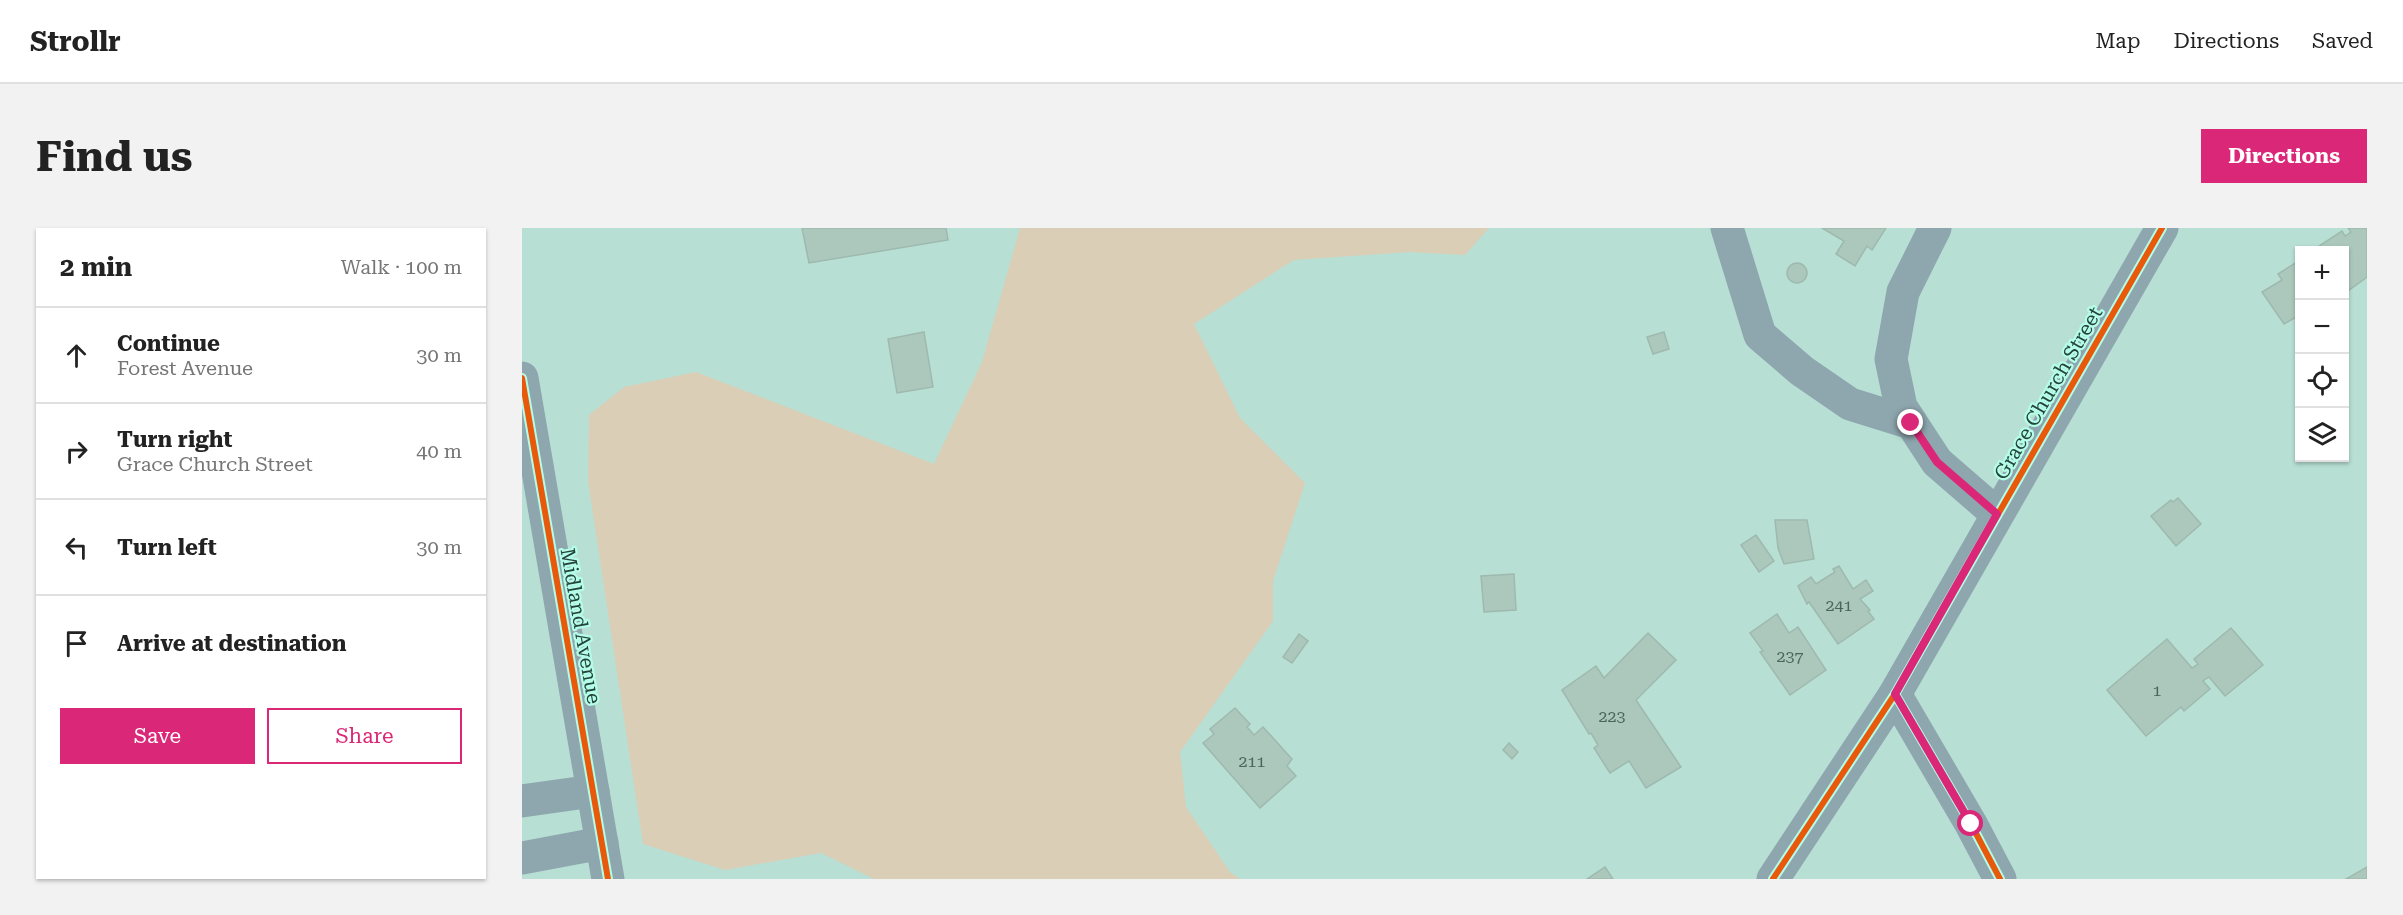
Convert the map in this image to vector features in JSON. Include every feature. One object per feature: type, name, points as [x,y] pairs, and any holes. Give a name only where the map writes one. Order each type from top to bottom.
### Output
[{"type":"street","points":[[1727,228],[1760,334],[1802,371],[1850,404],[1911,423]]},
{"type":"street","points":[[1935,228],[1903,291],[1892,359],[1901,406],[1937,462],[1997,514]]},
{"type":"street","name":"Grace Church Street","points":[[1773,879],[1895,694],[2162,228]]},
{"type":"street","name":"Midland Avenue","points":[[522,378],[608,879]]},
{"type":"street","points":[[1895,694],[1971,824],[2000,879]]},
{"type":"street","points":[[522,801],[593,791]]},
{"type":"street","points":[[522,858],[602,843]]},
{"type":"shaded area","points":[[1020,228],[1489,228],[1465,255],[1409,252],[1294,260],[1194,324],[1240,418],[1305,483],[1273,581],[1273,621],[1180,752],[1186,807],[1230,872],[1240,879],[874,879],[821,853],[725,870],[643,844],[588,481],[589,415],[624,387],[696,372],[934,464],[982,362]]},
{"type":"building","points":[[802,228],[946,228],[948,240],[809,263]]},
{"type":"building","points":[[1822,228],[1886,228],[1872,250],[1867,246],[1855,266],[1836,254],[1844,241]]},
{"type":"building","points":[[2348,228],[2367,228],[2367,277],[2349,290],[2349,246],[2319,246],[2342,231],[2345,236],[2351,232]]},
{"type":"building","points":[[1797,263],[1804,266],[1807,273],[1804,280],[1797,283],[1790,280],[1787,273],[1790,266]]},
{"type":"building","points":[[2295,263],[2295,318],[2284,324],[2262,292],[2282,280],[2278,274]]},
{"type":"building","points":[[924,332],[933,387],[897,393],[888,339]]},
{"type":"building","points":[[1664,332],[1669,349],[1653,354],[1647,337]]},
{"type":"building","points":[[2178,498],[2201,524],[2176,546],[2151,516],[2171,500],[2173,502]]},
{"type":"building","points":[[1775,520],[1807,520],[1814,559],[1784,564],[1778,548]]},
{"type":"building","points":[[1756,535],[1774,561],[1759,572],[1741,545]]},
{"type":"building","points":[[1839,566],[1853,589],[1866,580],[1873,591],[1860,599],[1870,610],[1868,611],[1874,619],[1838,644],[1809,602],[1807,604],[1798,586],[1811,577],[1816,584],[1835,572],[1833,569]]},
{"type":"building","points":[[1514,574],[1516,610],[1484,612],[1481,576]]},
{"type":"building","points":[[1777,614],[1789,633],[1798,627],[1826,670],[1790,695],[1760,652],[1763,651],[1750,633]]},
{"type":"building","points":[[2231,628],[2263,665],[2225,696],[2209,677],[2203,681],[2210,689],[2184,711],[2181,707],[2146,736],[2107,690],[2167,639],[2192,668],[2198,664],[2194,659]]},
{"type":"building","points":[[1648,633],[1676,660],[1636,700],[1681,767],[1646,788],[1629,761],[1610,773],[1594,748],[1598,745],[1562,690],[1596,666],[1604,678]]},
{"type":"building","points":[[1299,634],[1308,641],[1292,663],[1283,657]]},
{"type":"building","points":[[1235,708],[1250,724],[1247,727],[1254,735],[1263,727],[1292,759],[1287,766],[1296,776],[1260,808],[1203,743],[1214,734],[1210,729]]},
{"type":"building","points":[[1509,743],[1518,752],[1512,759],[1503,750]]},
{"type":"building","points":[[1605,867],[1613,879],[1587,879]]},
{"type":"building","points":[[2367,867],[2367,879],[2346,879]]},
{"type":"cycle path","points":[[1773,879],[1895,694],[2162,228]]},
{"type":"cycle path","points":[[522,378],[608,879]]},
{"type":"cycle path","points":[[1895,694],[1971,824],[2000,879]]},
{"type":"route","points":[[1911,423],[1937,462],[1997,514],[1895,694],[1971,824]]}]
